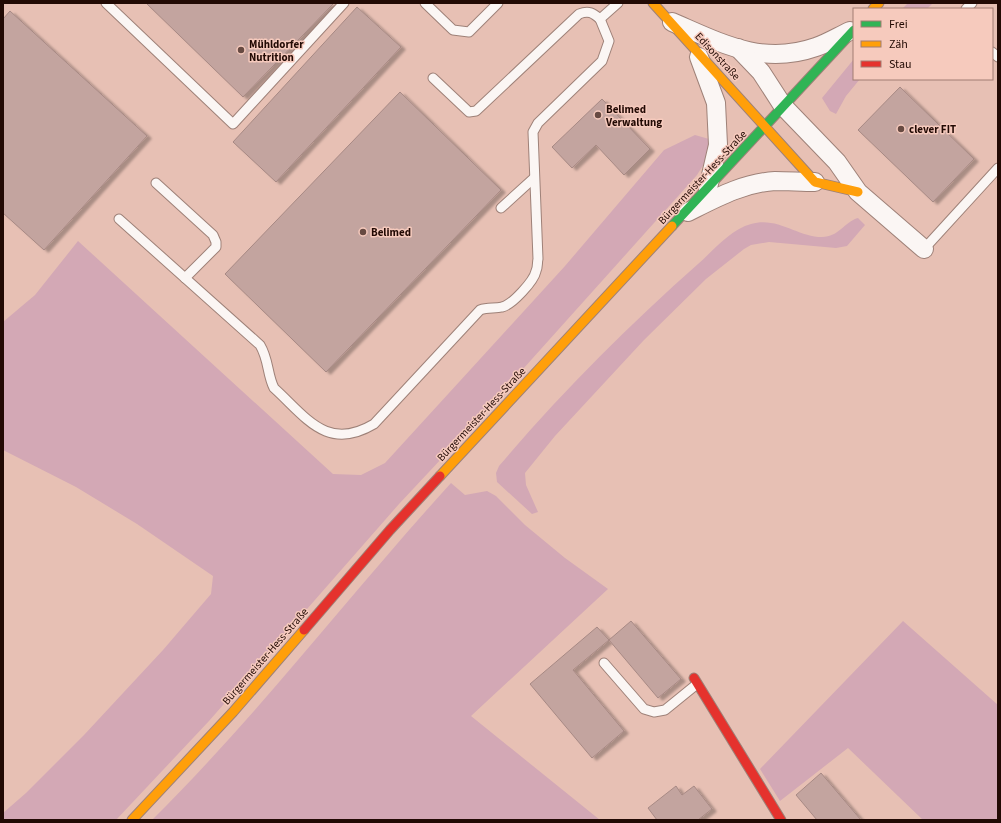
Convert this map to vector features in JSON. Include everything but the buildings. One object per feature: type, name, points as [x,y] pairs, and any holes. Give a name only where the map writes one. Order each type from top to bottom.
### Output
[{"type":"main road","name":"Edisonstraße","points":[[653,3],[766,126],[815,182]]},
{"type":"main road","name":"Bürgermeister-Hess-Straße","points":[[132,820],[233,712],[390,530],[766,126],[853,30]]},
{"type":"main road","points":[[815,182],[858,192]]},
{"type":"main road","points":[[696,681],[782,820]]},
{"type":"street","points":[[670,22],[758,54],[785,54],[816,47],[853,29]]},
{"type":"street","points":[[738,48],[761,72],[783,106],[837,162],[858,192],[924,250]]},
{"type":"street","points":[[697,51],[716,103],[718,146],[708,188]]},
{"type":"street","points":[[684,214],[731,191],[754,184],[774,181],[815,182]]},
{"type":"lane","points":[[106,3],[233,124],[344,3]]},
{"type":"lane","points":[[425,3],[453,30],[468,32],[498,3]]},
{"type":"lane","points":[[600,19],[618,3]]},
{"type":"lane","points":[[119,219],[260,345],[266,355],[270,381],[274,388],[314,425],[324,432],[349,435],[360,432],[374,424],[480,310],[508,305],[529,284],[536,272],[538,259],[532,132],[538,123],[602,61],[609,41],[600,19],[592,12],[585,11],[579,14],[476,111],[469,112],[433,78]]},
{"type":"lane","points":[[924,250],[998,168]]},
{"type":"lane","points":[[501,208],[534,178]]},
{"type":"lane","points":[[156,183],[213,235],[216,242],[216,247],[185,278]]},
{"type":"lane","points":[[604,663],[644,709],[654,712],[665,710],[696,681]]},
{"type":"shaded area","points":[[908,3],[933,3],[928,8],[903,8]]},
{"type":"shaded area","points":[[853,60],[853,80],[859,80],[846,96],[836,114],[830,111],[822,98]]},
{"type":"shaded area","points":[[695,135],[709,139],[707,159],[697,175],[472,426],[399,504],[209,721],[116,820],[3,820],[3,813],[26,793],[84,735],[163,650],[211,594],[213,576],[137,524],[76,487],[3,450],[3,322],[35,295],[78,241],[333,474],[361,475],[385,463],[565,266],[664,150]]},
{"type":"shaded area","points":[[858,218],[865,225],[847,246],[836,248],[769,242],[751,245],[706,279],[644,340],[555,436],[525,473],[526,485],[538,512],[532,514],[497,482],[496,473],[499,466],[570,387],[620,336],[730,235],[751,224],[761,222],[779,225],[804,234],[822,237],[833,235]]},
{"type":"shaded area","points":[[451,483],[465,495],[487,491],[496,496],[525,525],[565,558],[608,589],[471,716],[600,820],[152,820],[230,738]]},
{"type":"shaded area","points":[[903,621],[998,705],[998,820],[923,820],[848,748],[780,801],[760,769]]},
{"type":"traffic: fast","points":[[672,226],[853,31]]},
{"type":"traffic: slow","points":[[653,3],[815,182],[858,192]]},
{"type":"traffic: slow","points":[[874,8],[879,3]]},
{"type":"traffic: slow","points":[[440,476],[672,226]]},
{"type":"traffic: slow","points":[[132,820],[233,712],[304,630]]},
{"type":"traffic: jam","points":[[304,630],[390,530],[440,476]]},
{"type":"traffic: jam","points":[[694,678],[781,820]]},
{"type":"place","name":"Mühldorfer Nutrition","points":[[241,50]]},
{"type":"place","name":"Belimed Verwaltung","points":[[598,115]]},
{"type":"place","name":"clever FIT","points":[[901,129]]},
{"type":"place","name":"Belimed","points":[[363,232]]}]
